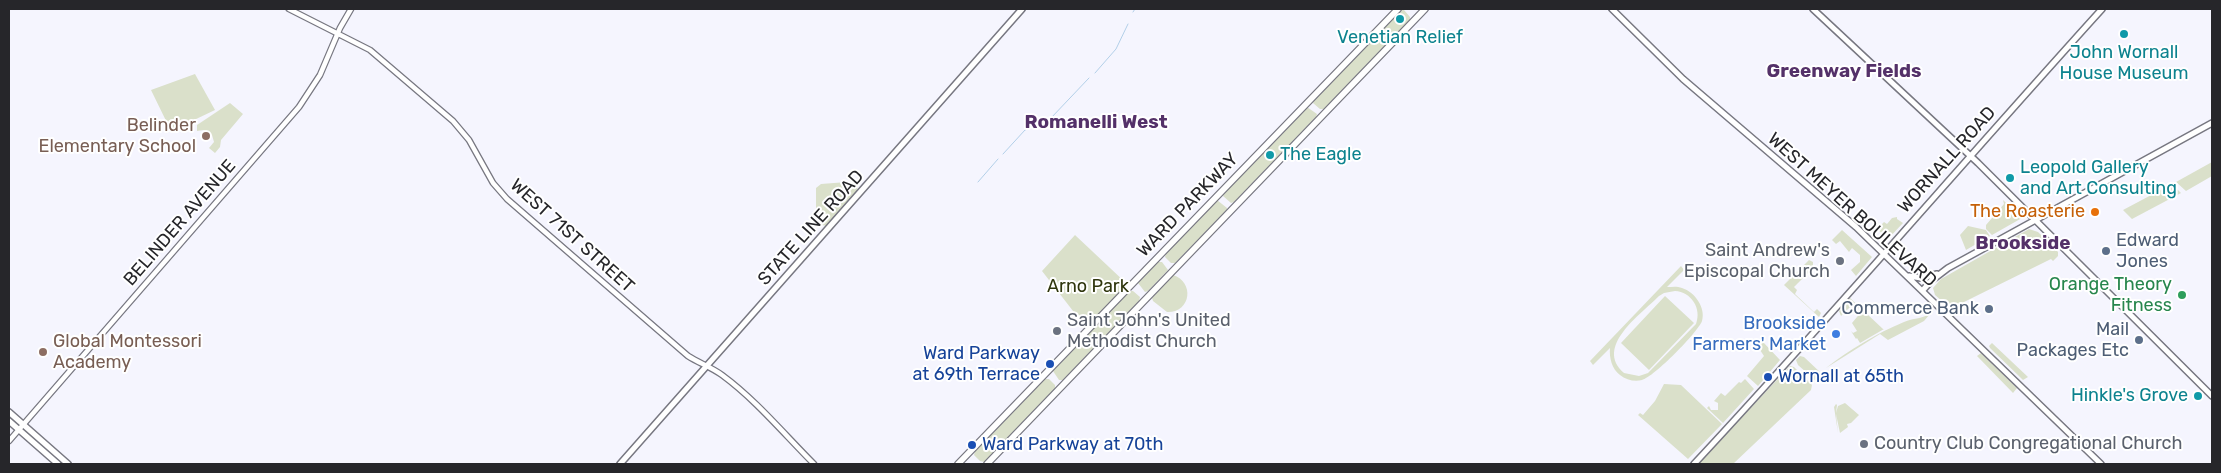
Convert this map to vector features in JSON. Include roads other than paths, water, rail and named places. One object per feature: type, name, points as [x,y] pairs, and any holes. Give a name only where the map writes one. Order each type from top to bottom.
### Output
[{"type":"main road","name":"STATE LINE ROAD","points":[[620,464],[1022,9]]},
{"type":"main road","name":"WARD PARKWAY","points":[[958,464],[1398,9]]},
{"type":"main road","name":"WARD PARKWAY","points":[[987,464],[1425,9]]},
{"type":"main road","name":"WEST MEYER BOULEVARD","points":[[1612,9],[1683,79],[1884,252],[2101,464]]},
{"type":"main road","points":[[1813,9],[1970,156],[2212,396]]},
{"type":"main road","name":"WORNALL ROAD","points":[[1694,464],[1790,360],[2102,9]]},
{"type":"main road","points":[[1907,275],[1921,278],[1940,273],[2212,123]]},
{"type":"main road","points":[[1923,290],[1940,273]]},
{"type":"main road","points":[[9,412],[21,427],[58,464]]},
{"type":"main road","points":[[9,421],[21,427],[68,464]]},
{"type":"street","name":"WEST 71ST STREET","points":[[289,9],[338,33],[374,54],[453,121],[469,140],[493,183],[507,199],[688,356],[722,376],[757,406],[814,464]]},
{"type":"street","name":"BELINDER AVENUE","points":[[9,441],[299,107],[320,75],[338,33],[351,9]]},
{"type":"waterway","points":[[1095,73],[1116,49],[1128,24]]},
{"type":"waterway","points":[[1051,118],[1089,78]]},
{"type":"waterway","points":[[1003,154],[1025,130],[1044,122]]},
{"type":"waterway","points":[[978,182],[998,159]]},
{"type":"place","name":"Venetian Relief","points":[[1400,19]]},
{"type":"place","name":"John Wornall House Museum","points":[[2124,34]]},
{"type":"place","name":"Belinder Elementary School","points":[[206,136]]},
{"type":"place","name":"The Eagle","points":[[1270,155]]},
{"type":"place","name":"Leopold Gallery and Art Consulting","points":[[2010,178]]},
{"type":"place","name":"The Roasterie","points":[[2095,212]]},
{"type":"place","name":"Edward Jones","points":[[2106,251]]},
{"type":"place","name":"Saint Andrew's Episcopal Church","points":[[1840,261]]},
{"type":"place","name":"Orange Theory Fitness","points":[[2182,295]]},
{"type":"place","name":"Commerce Bank","points":[[1989,309]]},
{"type":"place","name":"Saint John's United Methodist Church","points":[[1057,331]]},
{"type":"place","name":"Brookside Farmers' Market","points":[[1836,334]]},
{"type":"place","name":"Mail Packages Etc","points":[[2139,340]]},
{"type":"place","name":"Global Montessori Academy","points":[[43,352]]},
{"type":"place","name":"Ward Parkway at 69th Terrace","points":[[1050,364]]},
{"type":"place","name":"Wornall at 65th","points":[[1768,377]]},
{"type":"place","name":"Hinkle's Grove","points":[[2198,396]]},
{"type":"place","name":"Country Club Congregational Church","points":[[1864,444]]},
{"type":"place","name":"Ward Parkway at 70th","points":[[972,445]]},
{"type":"district","name":"Greenway Fields","points":[[1844,72]]},
{"type":"district","name":"Romanelli West","points":[[1096,123]]},
{"type":"district","name":"Brookside","points":[[2023,244]]},
{"type":"park label","name":"Arno Park","points":[[1088,287]]}]
